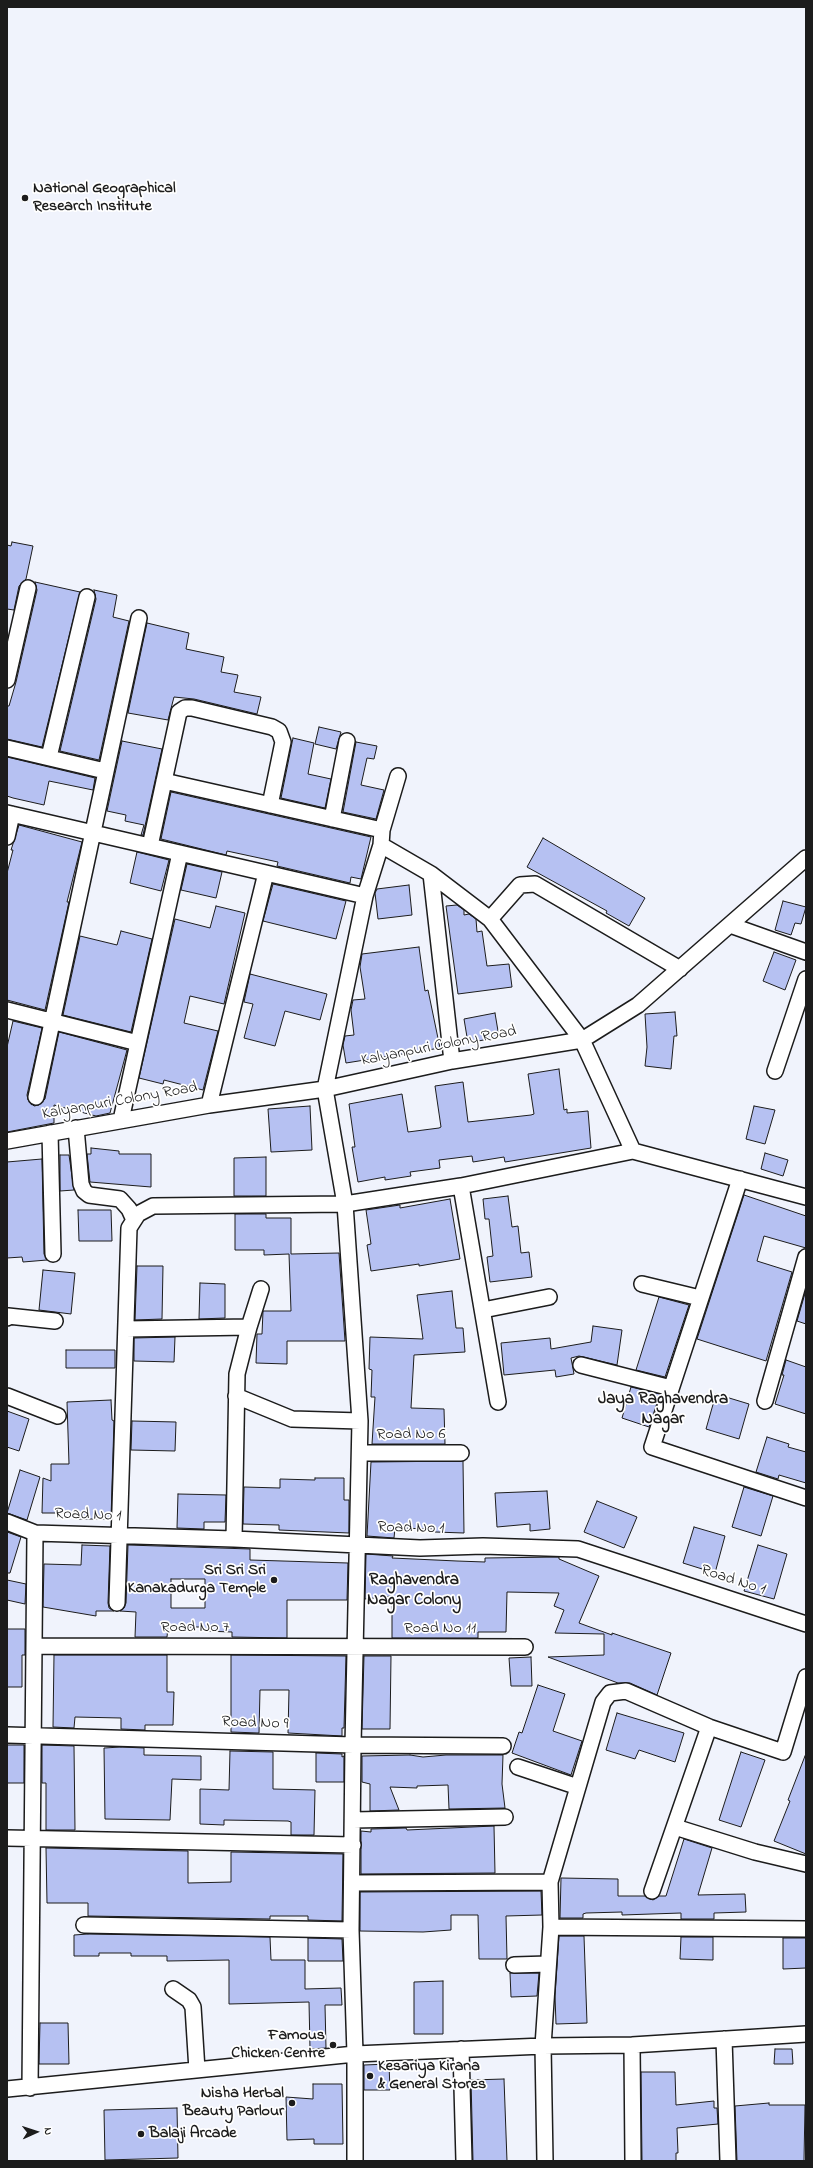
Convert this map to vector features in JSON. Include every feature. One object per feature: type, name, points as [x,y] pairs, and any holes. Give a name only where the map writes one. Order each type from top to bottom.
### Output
[{"type":"street","points":[[7,680],[28,588]]},
{"type":"street","points":[[49,757],[87,597]]},
{"type":"street","points":[[36,1097],[94,833],[105,771],[139,618]]},
{"type":"street","points":[[150,846],[179,712],[185,708],[192,708],[279,731],[283,742],[270,806]]},
{"type":"street","points":[[332,819],[347,741]]},
{"type":"street","points":[[7,748],[105,771]]},
{"type":"street","points":[[355,2161],[355,2054],[351,1930],[356,1546],[360,1421],[345,1204],[325,1089],[365,896],[381,845],[382,830],[398,776]]},
{"type":"street","points":[[164,781],[382,830]]},
{"type":"street","points":[[7,837],[10,814],[365,896]]},
{"type":"street","points":[[381,845],[431,874],[490,920],[582,1040],[634,1151]]},
{"type":"street","points":[[121,1120],[180,853]]},
{"type":"street","points":[[582,1040],[638,1006],[806,858]]},
{"type":"street","points":[[209,1104],[266,873]]},
{"type":"street","points":[[431,874],[452,1061]]},
{"type":"street","points":[[490,920],[520,885],[536,884],[680,969]]},
{"type":"street","points":[[730,926],[806,952]]},
{"type":"street","points":[[775,1071],[806,978]]},
{"type":"street","points":[[7,1010],[138,1043]]},
{"type":"street","name":"Kalyanpuri Colony Road","points":[[7,1141],[209,1104],[325,1089],[452,1061],[582,1040]]},
{"type":"street","points":[[76,1128],[81,1184],[84,1191],[89,1195],[120,1199],[129,1209],[134,1220]]},
{"type":"street","points":[[50,1133],[53,1254]]},
{"type":"street","points":[[117,1604],[129,1228],[138,1214],[153,1206],[345,1204],[461,1186],[634,1151],[806,1197]]},
{"type":"street","points":[[740,1179],[652,1447],[806,1498]]},
{"type":"street","points":[[461,1186],[498,1402]]},
{"type":"street","points":[[765,1401],[806,1257]]},
{"type":"street","points":[[642,1284],[700,1298]]},
{"type":"street","points":[[234,1539],[237,1374],[248,1327],[261,1289]]},
{"type":"street","points":[[483,1310],[549,1297]]},
{"type":"street","points":[[7,1318],[8,1316],[54,1321]]},
{"type":"street","points":[[126,1329],[248,1327]]},
{"type":"street","points":[[581,1365],[671,1388]]},
{"type":"street","points":[[7,1396],[58,1416]]},
{"type":"street","points":[[236,1396],[292,1419],[360,1421]]},
{"type":"street","name":"Road No 6","points":[[360,1453],[461,1453]]},
{"type":"street","name":"Road No 1","points":[[7,1522],[35,1532],[234,1539],[356,1546],[420,1548],[483,1546],[578,1550],[806,1624]]},
{"type":"street","points":[[30,2088],[35,1532]]},
{"type":"street","name":"Road No 7","points":[[34,1646],[355,1646]]},
{"type":"street","name":"Road No 11","points":[[355,1646],[525,1647]]},
{"type":"street","points":[[545,2161],[543,2046],[550,1927],[550,1882],[602,1702],[610,1693],[626,1691],[710,1727],[783,1752],[806,1677]]},
{"type":"street","points":[[652,1891],[710,1727]]},
{"type":"street","name":"Road No 9","points":[[7,1735],[353,1745],[503,1746]]},
{"type":"street","points":[[518,1767],[578,1787]]},
{"type":"street","points":[[353,1820],[505,1817]]},
{"type":"street","points":[[675,1827],[755,1852],[806,1864]]},
{"type":"street","points":[[7,1838],[353,1845]]},
{"type":"street","points":[[352,1883],[550,1882]]},
{"type":"street","points":[[84,1925],[351,1930]]},
{"type":"street","points":[[550,1927],[806,1929]]},
{"type":"street","points":[[514,1965],[548,1964]]},
{"type":"street","points":[[173,1988],[189,2000],[193,2007],[197,2070]]},
{"type":"street","points":[[7,2089],[30,2088],[355,2054],[543,2046],[632,2045],[806,2034]]},
{"type":"street","points":[[724,2039],[728,2161]]},
{"type":"street","points":[[632,2045],[633,2161]]},
{"type":"street","points":[[461,2049],[464,2161]]},
{"type":"building","points":[[12,542],[33,546],[26,579],[19,586],[14,610],[7,609],[7,545],[11,546]]},
{"type":"building","points":[[35,582],[80,592],[42,747],[7,739],[7,706],[9,706],[16,682],[37,590]]},
{"type":"building","points":[[94,590],[117,595],[113,617],[129,621],[99,760],[60,751],[96,599]]},
{"type":"building","points":[[147,623],[189,633],[186,649],[224,657],[221,672],[238,675],[234,692],[261,697],[257,714],[194,699],[174,697],[168,720],[128,713]]},
{"type":"building","points":[[319,727],[341,732],[336,749],[315,744]]},
{"type":"building","points":[[293,738],[314,743],[308,774],[331,779],[325,808],[281,798]]},
{"type":"building","points":[[122,741],[162,749],[143,835],[141,835],[144,825],[125,821],[126,815],[107,811]]},
{"type":"building","points":[[356,742],[377,746],[374,759],[367,758],[361,785],[384,790],[376,819],[343,812]]},
{"type":"building","points":[[7,757],[95,778],[93,790],[49,781],[44,805],[7,796]]},
{"type":"building","points":[[171,792],[371,837],[361,879],[351,877],[350,883],[277,866],[278,862],[227,851],[226,855],[161,839]]},
{"type":"building","points":[[19,825],[82,842],[67,902],[69,902],[45,1010],[7,1000],[7,873],[13,850],[11,850]]},
{"type":"building","points":[[543,838],[645,898],[629,926],[606,913],[607,911],[527,867]]},
{"type":"building","points":[[137,852],[169,860],[161,891],[130,883]]},
{"type":"building","points":[[187,864],[222,872],[216,898],[181,890]]},
{"type":"building","points":[[273,884],[346,901],[336,939],[263,921]]},
{"type":"building","points":[[409,885],[412,915],[378,919],[375,893],[377,889]]},
{"type":"building","points":[[783,901],[806,907],[801,924],[795,923],[791,935],[775,930]]},
{"type":"building","points":[[457,905],[464,910],[464,915],[469,914],[476,919],[477,932],[482,931],[487,966],[509,964],[512,987],[458,994],[446,906]]},
{"type":"building","points":[[216,906],[245,913],[224,1004],[190,996],[184,1023],[218,1031],[203,1090],[164,1080],[163,1084],[139,1078],[175,919],[210,928]]},
{"type":"building","points":[[121,931],[152,939],[131,1032],[63,1015],[80,936],[117,945]]},
{"type":"building","points":[[419,947],[425,991],[428,990],[440,1048],[346,1063],[343,1045],[345,1036],[354,1035],[351,1010],[353,1000],[365,999],[360,967],[362,954]]},
{"type":"building","points":[[774,952],[796,960],[785,990],[763,981]]},
{"type":"building","points":[[250,974],[327,994],[320,1020],[285,1011],[275,1046],[244,1038],[253,1004],[244,1002]]},
{"type":"building","points":[[675,1012],[677,1036],[674,1036],[671,1069],[645,1066],[647,1047],[645,1014]]},
{"type":"building","points":[[495,1013],[499,1037],[468,1043],[464,1019]]},
{"type":"building","points":[[13,1021],[42,1028],[27,1095],[28,1100],[34,1106],[39,1105],[45,1099],[59,1032],[127,1050],[110,1113],[96,1116],[54,1105],[54,1123],[7,1132],[7,1047]]},
{"type":"building","points":[[559,1069],[564,1110],[567,1109],[567,1113],[588,1111],[591,1148],[505,1162],[504,1157],[473,1162],[472,1156],[439,1160],[440,1168],[410,1172],[411,1176],[385,1180],[385,1177],[358,1182],[352,1147],[355,1147],[349,1104],[402,1094],[408,1132],[439,1128],[441,1127],[435,1086],[463,1082],[468,1122],[531,1115],[534,1114],[528,1074]]},
{"type":"building","points":[[310,1106],[312,1150],[271,1152],[268,1109]]},
{"type":"building","points":[[754,1106],[775,1110],[765,1144],[746,1139]]},
{"type":"building","points":[[91,1148],[119,1151],[119,1154],[151,1154],[151,1187],[90,1182],[87,1154],[91,1154]]},
{"type":"building","points":[[765,1153],[788,1160],[783,1176],[761,1169]]},
{"type":"building","points":[[60,1155],[69,1155],[74,1190],[60,1191]]},
{"type":"building","points":[[266,1157],[266,1196],[234,1196],[234,1158]]},
{"type":"building","points":[[42,1159],[44,1254],[47,1260],[23,1262],[22,1257],[7,1258],[7,1162]]},
{"type":"building","points":[[744,1195],[806,1216],[806,1248],[764,1236],[757,1261],[792,1272],[766,1361],[697,1339]]},
{"type":"building","points":[[508,1196],[512,1227],[518,1226],[521,1253],[529,1252],[532,1277],[490,1282],[487,1257],[493,1256],[489,1219],[485,1219],[483,1199]]},
{"type":"building","points":[[450,1199],[460,1259],[419,1266],[419,1264],[371,1271],[367,1245],[371,1244],[366,1210],[400,1205],[400,1208]]},
{"type":"building","points":[[78,1210],[111,1210],[112,1241],[79,1241]]},
{"type":"building","points":[[235,1214],[266,1214],[266,1218],[291,1218],[291,1254],[339,1253],[345,1341],[287,1341],[287,1364],[256,1363],[257,1334],[262,1334],[263,1311],[291,1311],[289,1254],[264,1255],[264,1250],[235,1250]]},
{"type":"building","points":[[137,1266],[163,1266],[162,1319],[135,1320]]},
{"type":"building","points":[[43,1270],[75,1273],[71,1314],[39,1310]]},
{"type":"building","points":[[200,1283],[225,1284],[225,1318],[199,1319]]},
{"type":"building","points":[[806,1290],[806,1324],[797,1321]]},
{"type":"building","points":[[452,1291],[456,1328],[463,1328],[465,1352],[414,1355],[411,1408],[444,1409],[445,1444],[372,1444],[375,1397],[371,1397],[372,1370],[369,1369],[370,1337],[423,1339],[417,1295]]},
{"type":"building","points":[[659,1297],[689,1305],[665,1377],[636,1370]]},
{"type":"building","points":[[593,1326],[622,1330],[617,1365],[579,1356],[571,1358],[574,1374],[556,1377],[555,1370],[504,1375],[501,1343],[550,1338],[551,1349],[591,1342]]},
{"type":"building","points":[[175,1337],[174,1362],[134,1361],[134,1338]]},
{"type":"building","points":[[66,1350],[115,1350],[115,1368],[66,1368]]},
{"type":"building","points":[[786,1360],[806,1367],[806,1414],[775,1404],[784,1375],[782,1375]]},
{"type":"building","points":[[631,1387],[660,1394],[649,1427],[622,1418]]},
{"type":"building","points":[[716,1394],[749,1404],[739,1439],[706,1429]]},
{"type":"building","points":[[111,1400],[112,1420],[114,1421],[111,1519],[79,1519],[79,1513],[42,1513],[43,1478],[51,1481],[51,1464],[69,1464],[67,1402]]},
{"type":"building","points":[[7,1411],[29,1419],[19,1451],[7,1447]]},
{"type":"building","points":[[132,1421],[176,1422],[175,1451],[131,1450]]},
{"type":"building","points":[[767,1437],[789,1444],[788,1447],[806,1452],[806,1483],[779,1475],[778,1479],[756,1472]]},
{"type":"building","points":[[463,1461],[464,1533],[435,1532],[435,1529],[395,1528],[394,1538],[367,1536],[371,1462]]},
{"type":"building","points":[[20,1470],[40,1477],[27,1520],[7,1513]]},
{"type":"building","points":[[315,1478],[344,1478],[344,1500],[349,1500],[349,1533],[279,1530],[279,1525],[243,1524],[244,1487],[280,1488],[280,1479],[315,1480]]},
{"type":"building","points":[[744,1487],[773,1496],[761,1536],[732,1527]]},
{"type":"building","points":[[547,1491],[550,1529],[530,1531],[530,1524],[497,1527],[495,1493]]},
{"type":"building","points":[[178,1494],[226,1495],[225,1522],[204,1522],[204,1529],[177,1528]]},
{"type":"building","points":[[597,1501],[637,1517],[624,1548],[584,1532]]},
{"type":"building","points":[[694,1527],[725,1536],[715,1573],[683,1563]]},
{"type":"building","points":[[7,1532],[21,1537],[10,1573],[7,1573]]},
{"type":"building","points":[[82,1545],[110,1546],[108,1603],[109,1608],[114,1611],[96,1611],[96,1616],[43,1607],[44,1564],[81,1565]]},
{"type":"building","points":[[128,1545],[250,1549],[250,1560],[348,1563],[347,1600],[287,1600],[287,1638],[232,1637],[232,1632],[204,1631],[204,1627],[168,1627],[167,1637],[135,1637],[136,1612],[120,1611],[124,1608],[126,1603]],"holes":[[[171,1579],[205,1579],[205,1608],[171,1608]]]},
{"type":"building","points":[[758,1545],[787,1554],[774,1599],[744,1591]]},
{"type":"building","points":[[366,1554],[393,1556],[392,1558],[485,1562],[485,1558],[559,1557],[559,1559],[599,1576],[579,1623],[671,1653],[657,1695],[630,1683],[618,1683],[548,1657],[604,1655],[604,1634],[555,1633],[564,1610],[554,1606],[559,1593],[507,1592],[506,1632],[478,1632],[478,1638],[392,1638],[392,1596],[365,1599]]},
{"type":"building","points":[[7,1580],[26,1584],[25,1604],[7,1600]]},
{"type":"building","points":[[7,1629],[25,1629],[25,1655],[22,1655],[22,1687],[7,1687]]},
{"type":"building","points":[[54,1655],[167,1655],[167,1692],[174,1692],[173,1725],[145,1725],[145,1730],[121,1729],[121,1718],[75,1717],[74,1728],[53,1727]]},
{"type":"building","points":[[231,1655],[346,1656],[344,1728],[342,1728],[342,1736],[288,1733],[289,1690],[260,1690],[259,1733],[231,1732]]},
{"type":"building","points":[[364,1656],[391,1656],[390,1729],[362,1729]]},
{"type":"building","points":[[531,1657],[532,1686],[511,1686],[509,1658]]},
{"type":"building","points":[[538,1685],[565,1694],[553,1731],[582,1741],[571,1775],[512,1753],[519,1732],[522,1733]]},
{"type":"building","points":[[617,1713],[684,1733],[675,1762],[639,1750],[635,1759],[606,1750]]},
{"type":"building","points":[[7,1745],[24,1745],[24,1783],[7,1783]]},
{"type":"building","points":[[42,1745],[74,1746],[75,1830],[46,1830],[46,1783],[42,1783]]},
{"type":"building","points":[[104,1748],[144,1748],[144,1755],[201,1756],[201,1780],[172,1779],[170,1820],[105,1819]]},
{"type":"building","points":[[230,1751],[273,1752],[273,1789],[315,1790],[314,1835],[291,1835],[291,1822],[288,1821],[224,1820],[224,1825],[200,1824],[200,1789],[229,1790]]},
{"type":"building","points":[[741,1752],[765,1760],[741,1827],[719,1820]]},
{"type":"building","points":[[316,1753],[342,1754],[342,1757],[344,1756],[344,1782],[316,1782]]},
{"type":"building","points":[[410,1755],[423,1757],[446,1755],[503,1755],[502,1784],[505,1808],[449,1809],[448,1785],[417,1786],[417,1788],[390,1787],[399,1810],[370,1811],[370,1784],[362,1782],[362,1756]]},
{"type":"building","points":[[805,1756],[806,1854],[774,1841],[790,1801],[788,1800]]},
{"type":"building","points":[[494,1826],[495,1873],[361,1874],[361,1831],[371,1832],[371,1829],[406,1828],[407,1830]]},
{"type":"building","points":[[684,1839],[712,1848],[698,1895],[745,1894],[746,1912],[714,1913],[714,1919],[681,1919],[681,1913],[622,1915],[622,1912],[586,1913],[583,1914],[583,1918],[560,1918],[561,1878],[618,1879],[618,1896],[645,1896],[653,1900],[659,1896],[666,1896]]},
{"type":"building","points":[[46,1848],[188,1851],[188,1883],[231,1882],[231,1852],[343,1854],[342,1921],[308,1920],[308,1916],[270,1916],[270,1919],[88,1916],[88,1903],[47,1903]]},
{"type":"building","points":[[541,1891],[542,1915],[506,1916],[507,1959],[479,1959],[478,1915],[451,1915],[451,1930],[423,1932],[360,1931],[360,1892]]},
{"type":"building","points":[[74,1935],[270,1937],[271,1960],[305,1960],[305,1989],[341,1988],[342,2005],[325,2005],[326,2048],[310,2049],[309,2002],[229,2004],[229,1960],[167,1961],[167,1956],[131,1956],[131,1953],[99,1953],[99,1956],[74,1956]]},
{"type":"building","points":[[559,1936],[584,1936],[587,2023],[556,2024],[555,1996]]},
{"type":"building","points":[[681,1937],[713,1937],[713,1960],[680,1959]]},
{"type":"building","points":[[308,1938],[342,1939],[343,1961],[308,1961]]},
{"type":"building","points":[[783,1938],[806,1938],[806,1968],[783,1969]]},
{"type":"building","points":[[510,1973],[539,1973],[537,1996],[511,1997]]},
{"type":"building","points":[[443,1981],[443,2034],[414,2034],[414,1982]]},
{"type":"building","points":[[40,2023],[68,2023],[69,2064],[39,2064]]},
{"type":"building","points":[[775,2049],[792,2049],[793,2064],[774,2064]]},
{"type":"building","points":[[389,2064],[390,2090],[364,2090],[364,2065]]},
{"type":"building","points":[[641,2072],[675,2072],[676,2105],[714,2101],[714,2108],[717,2108],[718,2124],[677,2128],[678,2153],[676,2153],[676,2161],[642,2161]]},
{"type":"building","points":[[504,2079],[507,2161],[473,2161],[471,2080]]},
{"type":"building","points":[[313,2084],[342,2084],[343,2144],[314,2144],[314,2139],[287,2140],[286,2097],[313,2099]]},
{"type":"building","points":[[769,2103],[769,2105],[805,2105],[804,2161],[737,2161],[735,2106]]},
{"type":"building","name":"Balaji Arcade","points":[[177,2108],[178,2158],[105,2160],[104,2110]]},
{"type":"place","name":"National Geographical Research Institute","points":[[25,198]]},
{"type":"place","name":"Sri Sri Sri Kanakadurga Temple","points":[[274,1580]]},
{"type":"place","name":"Famous Chicken Centre","points":[[333,2045]]},
{"type":"place","name":"Kesariya Kirana & General Stores","points":[[370,2076]]},
{"type":"place","name":"Nisha Herbal Beauty Parlour","points":[[292,2103]]},
{"type":"place","name":"Balaji Arcade","points":[[141,2134]]},
{"type":"district","name":"Jaya Raghavendra Nagar","points":[[663,1410]]},
{"type":"district","name":"Raghavendra Nagar Colony","points":[[414,1591]]}]
